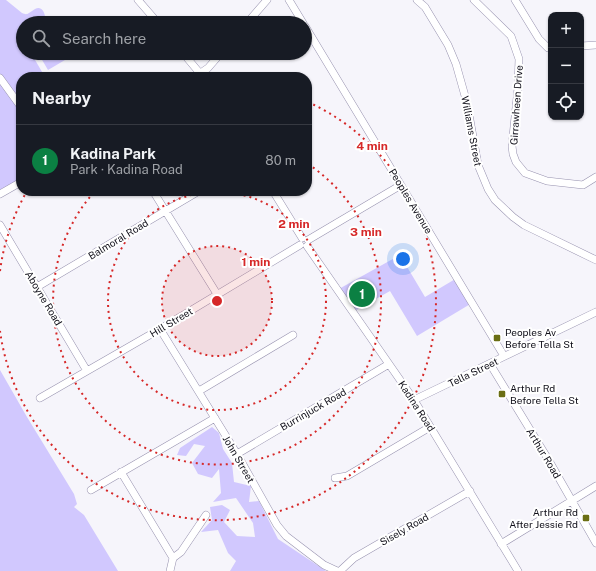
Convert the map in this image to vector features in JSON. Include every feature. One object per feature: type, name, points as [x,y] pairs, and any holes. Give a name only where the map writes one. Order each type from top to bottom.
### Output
[{"type":"street","points":[[138,0],[152,16]]},
{"type":"street","points":[[253,16],[267,0]]},
{"type":"street","points":[[289,0],[299,16]]},
{"type":"street","name":"Williams Street","points":[[417,0],[425,6],[448,45],[456,64],[467,103],[478,165],[488,189],[495,200],[524,225],[596,260]]},
{"type":"street","name":"Girrawheen Drive","points":[[474,0],[511,36],[519,59],[518,88],[512,146],[516,162],[525,173],[547,181],[583,184],[596,178]]},
{"type":"street","points":[[515,0],[539,39],[548,48]]},
{"type":"street","name":"Peoples Avenue","points":[[312,38],[504,356]]},
{"type":"street","points":[[584,46],[596,45]]},
{"type":"street","points":[[188,60],[197,72]]},
{"type":"street","points":[[204,72],[215,60]]},
{"type":"street","points":[[0,78],[16,100]]},
{"type":"street","points":[[0,194],[16,185]]},
{"type":"street","name":"Hill Street","points":[[40,398],[160,329],[401,185]]},
{"type":"street","points":[[156,196],[217,294]]},
{"type":"street","name":"Balmoral Road","points":[[37,287],[191,196]]},
{"type":"street","name":"Kadina Road","points":[[276,196],[304,242],[414,400],[518,571]]},
{"type":"street","name":"Aboyne Road","points":[[0,225],[87,371]]},
{"type":"street","name":"Tella Street","points":[[414,400],[596,312]]},
{"type":"street","name":"John Street","points":[[160,329],[237,454],[277,525],[286,536],[324,565],[337,571]]},
{"type":"street","points":[[199,391],[292,335]]},
{"type":"street","name":"Burrinjuck Road","points":[[237,454],[389,364]]},
{"type":"street","name":"Arthur Road","points":[[490,364],[596,543]]},
{"type":"street","points":[[91,490],[215,418]]},
{"type":"street","points":[[335,478],[347,476],[430,426]]},
{"type":"street","points":[[121,472],[173,558]]},
{"type":"street","points":[[501,544],[596,486]]},
{"type":"street","name":"Sisely Road","points":[[340,571],[354,558],[470,491]]},
{"type":"street","points":[[170,571],[173,558],[181,552],[206,514]]},
{"type":"shaded area","points":[[0,0],[6,0],[22,13],[28,14],[37,8],[43,11],[45,16],[16,16],[16,60],[35,60],[42,72],[16,72],[16,185],[0,194]]},
{"type":"shaded area","points":[[42,60],[65,60],[48,70]]},
{"type":"shaded area","points":[[400,255],[425,297],[457,278],[472,303],[417,336],[390,291],[353,312],[337,290]]},
{"type":"shaded area","points":[[0,370],[74,494],[77,504],[74,507],[84,515],[118,571],[0,571]]},
{"type":"shaded area","points":[[212,427],[219,433],[223,449],[232,463],[234,482],[251,486],[249,502],[259,501],[278,539],[326,571],[230,571],[236,561],[228,553],[218,530],[201,532],[212,520],[210,507],[222,505],[230,510],[224,522],[237,536],[255,537],[253,523],[236,498],[213,502],[221,493],[219,469],[212,478],[198,474],[192,463],[205,446],[194,444],[186,456],[177,455],[180,448]]},
{"type":"place","name":"Kadina Park","points":[[362,294]]},
{"type":"place","name":"Peoples Av Before Tella St","points":[[497,338]]},
{"type":"place","name":"Arthur Rd Before Tella St","points":[[502,394]]},
{"type":"place","name":"Arthur Rd After Jessie Rd","points":[[586,518]]}]
